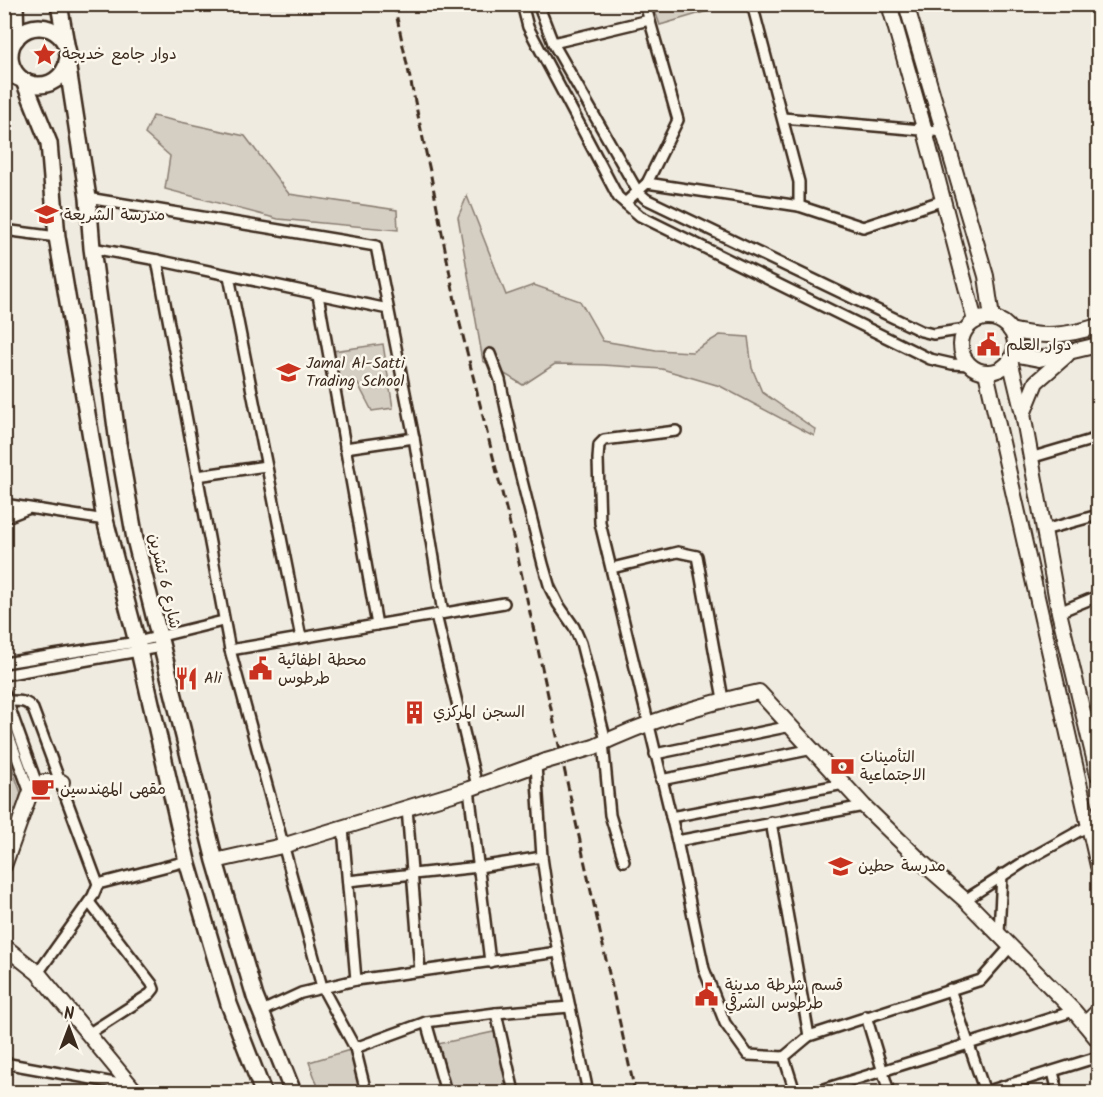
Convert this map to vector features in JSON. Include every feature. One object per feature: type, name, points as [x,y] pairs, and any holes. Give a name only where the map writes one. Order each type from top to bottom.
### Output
[{"type":"main road","points":[[15,4],[10,57],[17,75],[24,81],[49,143],[57,237],[105,520],[138,647],[187,861],[229,1004],[264,1092]]},
{"type":"main road","name":"شارع 6 تشرين","points":[[59,4],[88,198],[92,248],[125,488],[160,642],[216,861],[255,997],[293,1092]]},
{"type":"main road","points":[[889,4],[944,200],[970,325],[962,344],[965,358],[970,365],[986,372],[999,369],[1012,357],[1039,358],[1098,345]]},
{"type":"main road","points":[[906,4],[986,276],[992,318]]},
{"type":"main road","points":[[4,72],[33,84],[51,82],[64,71],[67,55],[56,33],[39,27],[10,38]]},
{"type":"main road","points":[[970,325],[992,318],[1005,324],[1010,330],[1015,345],[1012,357],[1059,612],[1098,776]]},
{"type":"main road","points":[[1010,330],[1034,336],[1073,334],[1098,326]]},
{"type":"main road","points":[[1023,414],[1036,381],[1068,353]]},
{"type":"main road","points":[[986,372],[1098,866]]},
{"type":"main road","points":[[216,861],[282,846],[473,788],[601,743],[647,723],[723,699],[759,692],[864,806],[999,933],[1074,1011],[1098,1040]]},
{"type":"main road","points":[[4,866],[33,788],[44,782],[62,782]]},
{"type":"main road","points":[[4,946],[38,973],[133,1089]]},
{"type":"main road","points":[[1085,1024],[1098,1011]]},
{"type":"street","points":[[522,4],[528,27],[618,197],[640,216],[930,358],[952,364],[970,365]]},
{"type":"street","points":[[538,4],[552,43],[638,192],[646,199],[921,331],[933,334],[970,325]]},
{"type":"street","points":[[625,203],[647,183],[678,120],[645,4]]},
{"type":"street","points":[[752,4],[799,182],[799,206]]},
{"type":"street","points":[[552,43],[649,20]]},
{"type":"street","points":[[783,118],[944,132]]},
{"type":"street","points":[[647,183],[799,206],[863,227],[944,200]]},
{"type":"street","points":[[88,198],[376,246],[414,438],[439,614],[473,788],[490,962]]},
{"type":"street","points":[[4,230],[57,237]]},
{"type":"street","points":[[92,248],[388,309]]},
{"type":"street","points":[[157,260],[230,650],[322,987],[355,1048],[366,1092]]},
{"type":"street","points":[[229,276],[301,638]]},
{"type":"street","points":[[318,295],[377,625]]},
{"type":"street","points":[[490,354],[500,380],[517,461],[550,588],[581,643],[601,743],[610,815],[624,861]]},
{"type":"street","points":[[676,431],[604,440],[599,445],[600,523],[677,841],[704,969],[725,1023],[748,1055],[784,1057],[808,1036],[981,980],[1011,946]]},
{"type":"street","points":[[345,448],[414,438]]},
{"type":"street","points":[[1030,458],[1098,438]]},
{"type":"street","points":[[197,476],[266,466]]},
{"type":"street","points":[[4,504],[105,520]]},
{"type":"street","points":[[4,518],[29,508]]},
{"type":"street","points":[[1044,530],[1098,515]]},
{"type":"street","points":[[612,568],[678,552],[697,556],[723,699]]},
{"type":"street","points":[[1059,612],[1098,596]]},
{"type":"street","points":[[230,650],[504,603]]},
{"type":"street","points":[[4,675],[160,642],[223,621]]},
{"type":"street","points":[[4,663],[138,647]]},
{"type":"street","points":[[6,697],[30,704],[33,709],[98,884],[89,903],[38,973]]},
{"type":"street","points":[[6,697],[33,788]]},
{"type":"street","points":[[4,722],[33,788]]},
{"type":"street","points":[[655,754],[791,726]]},
{"type":"street","points":[[661,780],[813,749]]},
{"type":"street","points":[[541,763],[542,857],[550,918],[588,1092]]},
{"type":"street","points":[[671,818],[844,784]]},
{"type":"street","points":[[677,841],[864,806]]},
{"type":"street","points":[[407,808],[420,971]]},
{"type":"street","points":[[771,822],[808,1036]]},
{"type":"street","points":[[965,900],[1002,874],[1090,825]]},
{"type":"street","points":[[343,828],[356,980]]},
{"type":"street","points":[[348,881],[479,867],[542,857]]},
{"type":"street","points":[[98,884],[187,861]]},
{"type":"street","points":[[999,933],[1002,874]]},
{"type":"street","points":[[88,1034],[150,994],[154,989],[89,903]]},
{"type":"street","points":[[261,1011],[301,993],[356,980],[558,952]]},
{"type":"street","points":[[951,989],[985,1092],[1098,1057]]},
{"type":"street","points":[[355,1048],[426,1022],[570,1007]]},
{"type":"street","points":[[816,1092],[1074,1011]]},
{"type":"street","points":[[496,1013],[514,1092]]},
{"type":"street","points":[[866,1016],[889,1092]]},
{"type":"street","points":[[426,1022],[446,1092]]},
{"type":"street","points":[[784,1057],[795,1092]]},
{"type":"street","points":[[4,1063],[133,1089]]},
{"type":"street","points":[[1053,1072],[1058,1092]]},
{"type":"shaded area","points":[[728,4],[660,25],[653,5]]},
{"type":"shaded area","points":[[153,116],[245,136],[289,194],[397,210],[398,230],[278,219],[165,189],[170,156],[145,134]]},
{"type":"shaded area","points":[[467,196],[506,295],[534,285],[580,301],[603,341],[656,350],[692,352],[720,335],[748,337],[752,368],[762,392],[816,430],[814,436],[720,386],[662,369],[555,364],[523,385],[483,361],[458,217]]},
{"type":"shaded area","points":[[383,344],[393,408],[372,411],[358,384],[339,387],[333,351]]},
{"type":"shaded area","points":[[4,746],[21,793],[16,810],[5,805]]},
{"type":"shaded area","points":[[498,1031],[511,1092],[452,1092],[438,1044]]},
{"type":"shaded area","points":[[350,1050],[362,1092],[320,1092],[309,1062]]},
{"type":"railway","points":[[394,4],[458,316],[516,549],[635,1092]]},
{"type":"place","name":"دوار جامع خديجة","points":[[44,54]]},
{"type":"place","name":"مدرسة الشريعة","points":[[46,215]]},
{"type":"place","name":"دوار العلم","points":[[988,345]]},
{"type":"place","name":"Jamal Al-Satti Trading School","points":[[288,372]]},
{"type":"place","name":"محطة اطفائية طرطوس","points":[[260,669]]},
{"type":"place","name":"Ali","points":[[186,678]]},
{"type":"place","name":"السجن المركزي","points":[[415,712]]},
{"type":"place","name":"التأمينات الاجتماعية","points":[[842,766]]},
{"type":"place","name":"مقهى المهندسين","points":[[42,789]]},
{"type":"place","name":"مدرسة حطين","points":[[840,866]]},
{"type":"place","name":"قسم شرطة مدينة طرطوس الشرقي","points":[[707,994]]}]
